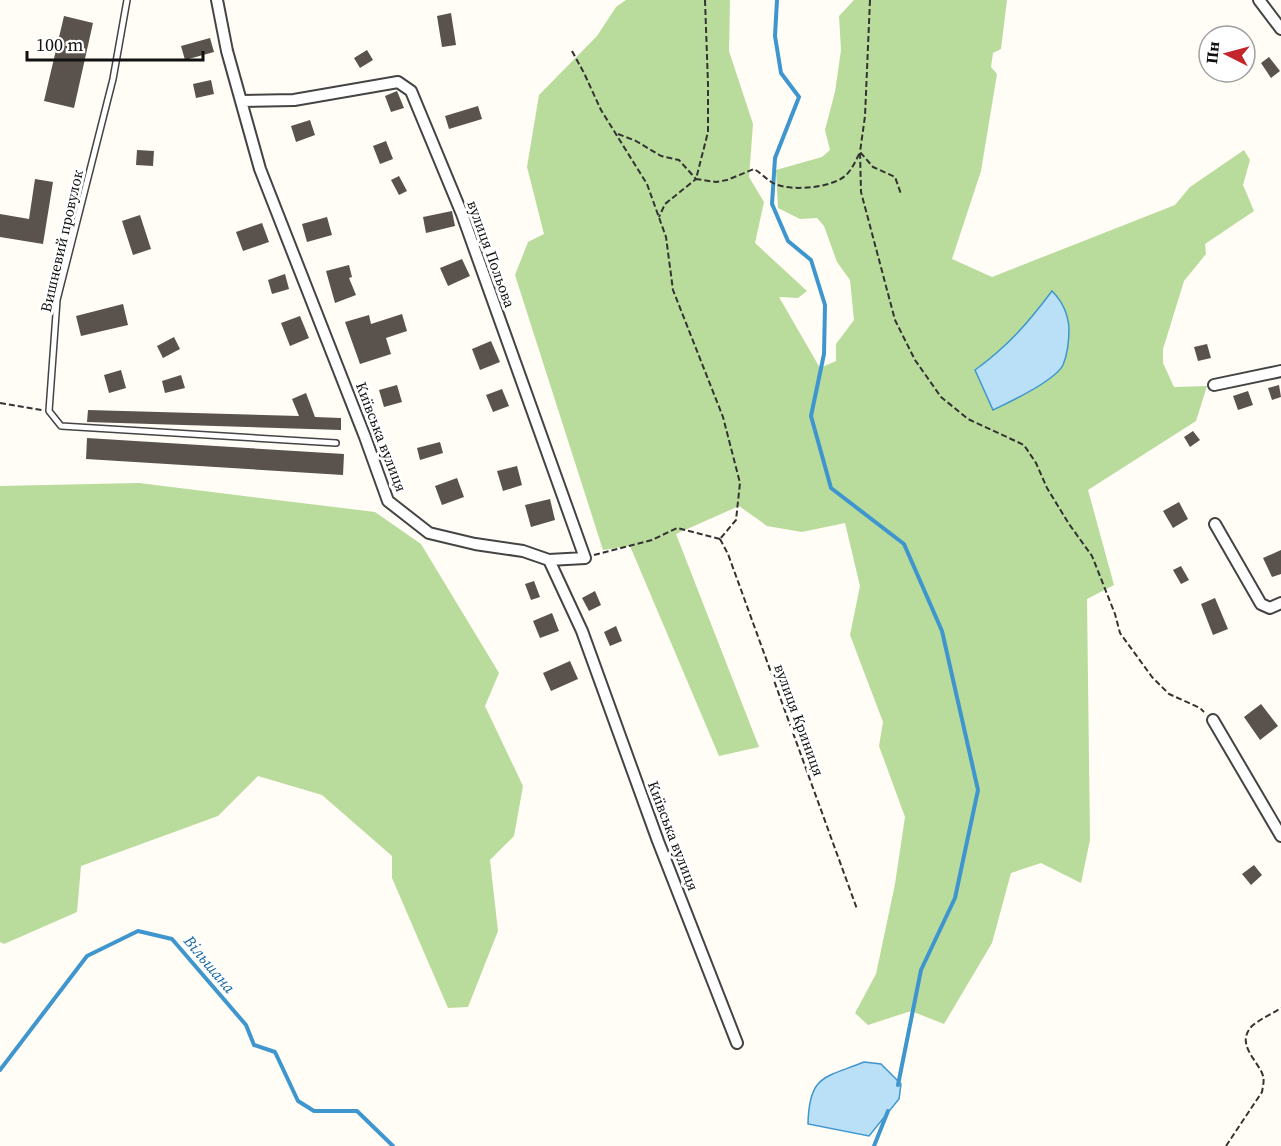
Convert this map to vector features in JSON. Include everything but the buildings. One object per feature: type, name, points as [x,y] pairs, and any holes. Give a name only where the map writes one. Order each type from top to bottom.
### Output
[{"type":"street","name":"Київська вулиця","points":[[218,0],[227,51],[260,169],[388,501],[429,533],[475,544],[523,551],[549,560],[582,631],[658,841],[737,1043]]},
{"type":"street","points":[[1259,0],[1281,29]]},
{"type":"street","name":"вулиця Польова","points":[[241,101],[294,100],[398,82],[411,91],[462,214],[585,558]]},
{"type":"street","points":[[1214,385],[1281,371]]},
{"type":"street","points":[[1215,524],[1261,604],[1270,608],[1281,603]]},
{"type":"street","points":[[549,560],[585,558]]},
{"type":"street","points":[[1213,720],[1281,836]]},
{"type":"lane","name":"Вишневий провулок","points":[[49,411],[57,300],[113,79],[127,0]]},
{"type":"lane","points":[[49,411],[61,426],[336,443]]},
{"type":"path","points":[[659,218],[665,204],[696,179],[708,132],[705,0]]},
{"type":"path","points":[[870,0],[865,116],[860,152],[861,192],[895,320],[915,360],[941,397],[968,419],[1024,445],[1036,463],[1053,498],[1092,556],[1120,633],[1152,677],[1169,694],[1200,708],[1213,720]]},
{"type":"path","points":[[572,51],[601,110],[647,184],[666,237],[673,290],[723,417],[740,483],[736,520],[720,539],[677,528],[652,540],[585,558]]},
{"type":"path","points":[[618,134],[636,141],[661,156],[679,160],[696,179],[716,182],[728,180],[754,169],[773,183],[787,187],[805,188],[823,185],[844,177],[860,152]]},
{"type":"path","points":[[860,152],[873,167],[895,177],[901,194]]},
{"type":"path","points":[[0,403],[49,411]]},
{"type":"path","name":"вулиця Криниця","points":[[720,539],[728,554],[857,909]]},
{"type":"path","points":[[1226,1146],[1262,1092],[1264,1082],[1262,1074],[1247,1050],[1247,1033],[1254,1025],[1281,1008]]},
{"type":"green space","points":[[626,0],[730,0],[729,51],[753,124],[749,177],[764,202],[755,243],[807,291],[798,298],[779,297],[820,368],[836,361],[836,344],[854,320],[850,280],[837,262],[824,226],[817,218],[800,219],[778,208],[776,170],[822,157],[830,150],[825,130],[835,92],[841,50],[839,16],[854,0],[1007,0],[1001,49],[993,53],[991,67],[997,74],[981,171],[952,259],[992,277],[1175,205],[1190,187],[1244,150],[1250,160],[1243,185],[1254,211],[1205,244],[1206,254],[1184,281],[1163,349],[1163,363],[1174,387],[1207,386],[1196,421],[1088,490],[1114,585],[1087,599],[1090,840],[1081,883],[1041,863],[1011,873],[992,943],[944,1024],[911,1011],[868,1025],[855,1013],[876,974],[895,884],[905,817],[879,746],[883,722],[850,635],[860,586],[845,523],[802,532],[767,526],[739,506],[676,534],[759,747],[719,756],[630,546],[603,550],[515,275],[528,242],[544,234],[527,167],[539,95],[597,36],[616,7]]},
{"type":"green space","points":[[139,483],[375,512],[421,544],[499,673],[485,706],[523,786],[514,836],[490,860],[498,931],[468,1007],[448,1008],[392,878],[392,856],[322,795],[258,776],[218,816],[81,866],[77,912],[4,944],[0,942],[0,486]]},
{"type":"water","points":[[1052,291],[1062,303],[1068,323],[1068,347],[1063,365],[1042,384],[993,410],[975,370],[1017,334]]},
{"type":"water","points":[[864,1062],[881,1064],[901,1084],[899,1099],[869,1136],[808,1124],[812,1096],[821,1081]]},
{"type":"waterway","points":[[777,0],[775,36],[781,73],[799,97],[775,158],[772,204],[788,241],[811,260],[825,305],[824,354],[811,416],[831,488],[904,544],[942,631],[978,790],[955,898],[921,970],[898,1085]]},
{"type":"waterway","name":"Вільшана","points":[[0,1070],[87,956],[138,931],[172,939],[246,1025],[254,1045],[275,1052],[298,1101],[314,1111],[357,1111],[393,1146]]},
{"type":"waterway","points":[[874,1146],[888,1111]]}]
